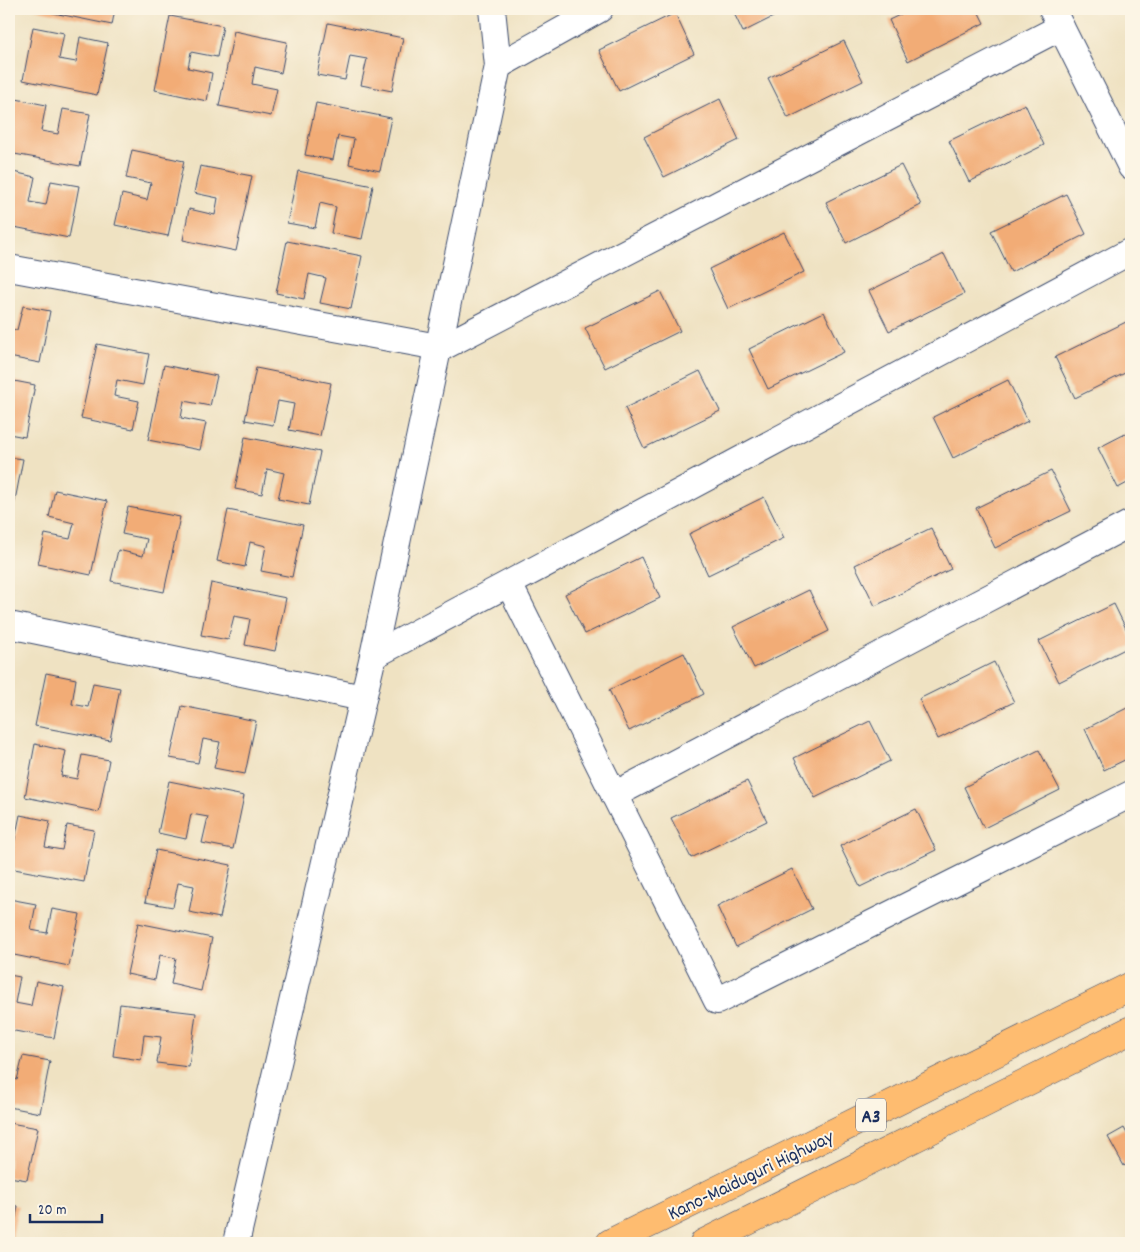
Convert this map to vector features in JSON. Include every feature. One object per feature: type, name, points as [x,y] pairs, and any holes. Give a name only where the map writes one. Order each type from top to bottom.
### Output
[{"type":"highway","name":"Kano-Maiduguri Highway","points":[[610,1243],[1131,986]]},
{"type":"highway","name":"Kano-Maiduguri Highway","points":[[704,1243],[1131,1030]]},
{"type":"street","points":[[236,1243],[373,656],[498,66],[492,9]]},
{"type":"street","points":[[498,66],[600,9]]},
{"type":"street","points":[[9,268],[438,348],[1057,18],[1131,167]]},
{"type":"street","points":[[373,656],[1131,252]]},
{"type":"street","points":[[614,795],[1131,523]]},
{"type":"street","points":[[509,584],[717,1001],[1131,794]]},
{"type":"street","points":[[9,625],[363,698]]},
{"type":"building","points":[[34,9],[115,9],[112,25]]},
{"type":"building","points":[[732,9],[789,9],[743,32]]},
{"type":"building","points":[[912,9],[977,9],[984,23],[908,61],[889,20]]},
{"type":"building","points":[[675,13],[694,54],[619,91],[599,50]]},
{"type":"building","points":[[170,16],[223,26],[217,57],[191,52],[188,68],[212,73],[207,101],[155,90]]},
{"type":"building","points":[[328,23],[403,38],[392,91],[361,85],[367,59],[350,56],[345,80],[317,75]]},
{"type":"building","points":[[33,27],[64,33],[59,59],[76,62],[80,37],[108,43],[97,95],[23,80]]},
{"type":"building","points":[[234,31],[287,42],[281,73],[255,67],[252,84],[277,89],[271,116],[219,106]]},
{"type":"building","points":[[844,41],[863,81],[788,118],[768,78]]},
{"type":"building","points":[[16,99],[46,105],[41,131],[58,134],[63,109],[90,114],[80,166],[9,153],[9,135]]},
{"type":"building","points":[[720,99],[739,140],[664,177],[644,137]]},
{"type":"building","points":[[316,103],[391,118],[380,171],[349,164],[354,139],[338,136],[333,160],[305,155]]},
{"type":"building","points":[[1025,104],[1044,145],[969,182],[949,141]]},
{"type":"building","points":[[132,150],[184,161],[168,236],[115,225],[122,194],[147,200],[151,183],[126,178]]},
{"type":"building","points":[[901,165],[921,205],[846,243],[826,202]]},
{"type":"building","points":[[200,166],[252,176],[236,251],[183,240],[189,209],[215,215],[218,198],[194,193]]},
{"type":"building","points":[[9,171],[35,177],[30,202],[46,205],[51,181],[79,186],[69,238],[9,226]]},
{"type":"building","points":[[298,171],[373,186],[362,239],[331,233],[336,207],[320,203],[315,228],[287,223]]},
{"type":"building","points":[[1066,194],[1086,234],[1011,272],[991,231]]},
{"type":"building","points":[[784,232],[804,272],[728,309],[709,269]]},
{"type":"building","points":[[287,241],[362,256],[351,309],[320,303],[326,278],[309,274],[304,299],[276,293]]},
{"type":"building","points":[[944,254],[964,294],[889,331],[869,291]]},
{"type":"building","points":[[660,291],[680,331],[605,368],[585,328]]},
{"type":"building","points":[[23,306],[50,311],[40,363],[9,357],[9,329],[17,330]]},
{"type":"building","points":[[824,312],[844,352],[768,389],[749,349]]},
{"type":"building","points":[[1130,320],[1131,370],[1075,398],[1055,357]]},
{"type":"building","points":[[97,344],[149,354],[143,385],[117,380],[114,396],[139,401],[133,429],[81,418]]},
{"type":"building","points":[[164,365],[217,376],[210,406],[184,401],[181,418],[206,423],[200,450],[148,440]]},
{"type":"building","points":[[256,368],[331,383],[320,436],[289,430],[294,404],[278,401],[273,425],[245,420]]},
{"type":"building","points":[[700,371],[720,411],[644,448],[625,408]]},
{"type":"building","points":[[9,380],[35,385],[25,437],[9,434]]},
{"type":"building","points":[[1008,380],[1028,421],[953,458],[933,417]]},
{"type":"building","points":[[1131,431],[1131,481],[1118,488],[1098,448]]},
{"type":"building","points":[[245,437],[320,452],[309,505],[278,499],[284,473],[267,469],[262,494],[235,489]]},
{"type":"building","points":[[9,457],[23,459],[13,511],[9,510]]},
{"type":"building","points":[[1051,471],[1071,511],[995,548],[976,508]]},
{"type":"building","points":[[55,490],[107,501],[91,575],[38,564],[45,534],[70,539],[74,523],[49,517]]},
{"type":"building","points":[[764,497],[784,538],[708,575],[689,534]]},
{"type":"building","points":[[128,507],[180,517],[164,592],[111,581],[118,550],[143,556],[147,539],[122,534]]},
{"type":"building","points":[[228,510],[303,525],[292,577],[261,571],[266,546],[250,542],[245,567],[217,561]]},
{"type":"building","points":[[931,528],[951,569],[875,606],[855,565]]},
{"type":"building","points":[[641,557],[660,598],[585,634],[565,594]]},
{"type":"building","points":[[211,583],[286,598],[275,651],[245,645],[250,619],[234,616],[228,640],[201,635]]},
{"type":"building","points":[[809,590],[829,631],[754,668],[733,627]]},
{"type":"building","points":[[1114,604],[1131,639],[1131,646],[1059,682],[1039,641]]},
{"type":"building","points":[[684,653],[704,694],[629,731],[609,690]]},
{"type":"building","points":[[994,662],[1014,702],[938,739],[919,699]]},
{"type":"building","points":[[46,673],[76,679],[72,704],[88,707],[93,683],[120,688],[110,740],[35,726]]},
{"type":"building","points":[[182,706],[256,721],[245,774],[214,768],[220,742],[203,739],[198,763],[170,758]]},
{"type":"building","points":[[1131,706],[1131,757],[1104,770],[1085,729]]},
{"type":"building","points":[[870,721],[890,761],[815,798],[794,758]]},
{"type":"building","points":[[35,744],[66,751],[61,776],[77,779],[82,755],[109,760],[99,812],[25,797]]},
{"type":"building","points":[[1039,750],[1060,790],[984,828],[964,787]]},
{"type":"building","points":[[169,781],[244,796],[233,849],[202,843],[208,817],[191,814],[186,839],[158,833]]},
{"type":"building","points":[[747,781],[767,821],[691,858],[671,818]]},
{"type":"building","points":[[916,809],[936,850],[860,887],[840,846]]},
{"type":"building","points":[[20,815],[50,821],[45,847],[62,850],[67,825],[94,830],[84,882],[9,868]]},
{"type":"building","points":[[156,850],[231,865],[220,918],[189,912],[194,886],[178,883],[173,907],[145,902]]},
{"type":"building","points":[[792,869],[812,909],[736,947],[717,906]]},
{"type":"building","points":[[9,899],[36,904],[31,930],[47,933],[52,909],[80,914],[69,966],[9,954]]},
{"type":"building","points":[[138,923],[212,938],[201,991],[171,984],[176,958],[160,955],[155,980],[127,974]]},
{"type":"building","points":[[9,975],[20,977],[15,1003],[31,1006],[36,981],[64,987],[54,1038],[9,1030]]},
{"type":"building","points":[[120,1004],[196,1013],[189,1067],[157,1063],[161,1037],[144,1035],[141,1060],[113,1056]]},
{"type":"building","points":[[23,1056],[50,1061],[40,1113],[9,1107],[9,1078],[17,1080]]},
{"type":"building","points":[[10,1123],[38,1128],[27,1180],[9,1177]]},
{"type":"building","points":[[1124,1128],[1131,1141],[1131,1161],[1124,1166],[1108,1137]]},
{"type":"building","points":[[9,1204],[18,1206],[11,1243],[9,1243]]}]
